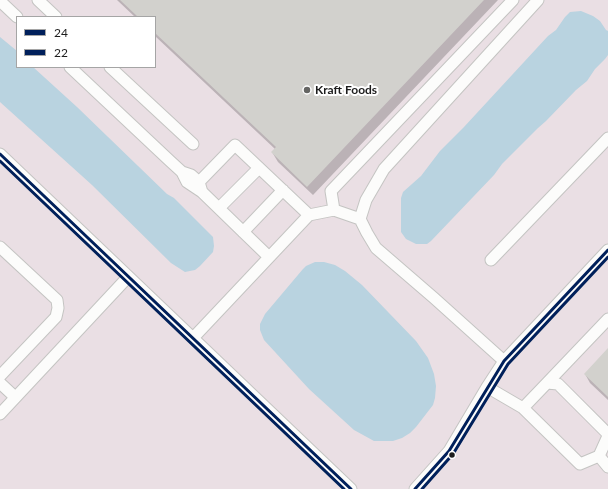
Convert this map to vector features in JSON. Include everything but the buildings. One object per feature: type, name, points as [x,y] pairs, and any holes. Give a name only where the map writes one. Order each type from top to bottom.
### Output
[{"type":"street","points":[[38,0],[55,16]]},
{"type":"street","points":[[334,210],[331,191],[513,0]]},
{"type":"street","points":[[504,362],[434,298],[376,248],[366,233],[360,219],[366,200],[384,169],[538,0]]},
{"type":"street","points":[[0,1],[16,16]]},
{"type":"street","points":[[71,68],[182,172],[191,174],[219,208],[269,257]]},
{"type":"street","points":[[111,68],[193,144]]},
{"type":"street","points":[[491,260],[608,138]]},
{"type":"street","points":[[201,187],[235,145],[309,215]]},
{"type":"street","points":[[0,154],[351,489]]},
{"type":"street","points":[[219,208],[259,168]]},
{"type":"street","points":[[243,232],[283,190]]},
{"type":"street","points":[[193,338],[309,215],[334,210],[360,219]]},
{"type":"street","points":[[0,247],[57,300],[58,308],[56,317],[0,376]]},
{"type":"street","points":[[415,489],[449,450],[504,362],[608,250]]},
{"type":"street","points":[[0,414],[128,277]]},
{"type":"street","points":[[523,408],[608,319]]},
{"type":"street","points":[[487,387],[523,408],[580,464],[599,456],[608,435],[558,384],[547,383]]},
{"type":"street","points":[[0,384],[15,397]]},
{"type":"street","points":[[599,456],[608,467]]},
{"type":"shaded area","points":[[0,0],[608,0],[608,489],[0,489]]},
{"type":"water","points":[[581,11],[600,21],[608,31],[608,55],[605,59],[595,69],[587,81],[576,90],[502,164],[494,175],[431,241],[427,244],[416,244],[406,239],[401,232],[401,198],[403,192],[421,176],[440,151],[548,36],[556,30],[565,17],[570,12]]},
{"type":"water","points":[[0,37],[16,50],[16,68],[34,68],[77,107],[167,194],[174,198],[213,237],[213,252],[195,270],[185,272],[171,263],[92,185],[0,102]]},
{"type":"water","points":[[315,262],[324,262],[335,265],[362,285],[416,341],[428,358],[434,374],[436,386],[433,405],[416,427],[402,438],[393,441],[374,441],[354,430],[309,389],[264,340],[260,330],[260,324],[265,314],[303,269]]},
{"type":"transit line","name":"24","points":[[0,154],[351,489]]},
{"type":"transit line","name":"22","points":[[0,161],[344,489]]},
{"type":"transit line","name":"24","points":[[415,489],[449,451],[504,361],[608,250]]},
{"type":"transit line","name":"22","points":[[422,489],[453,454],[508,364],[608,257]]},
{"type":"place","name":"Kraft Foods","points":[[307,90]]}]
